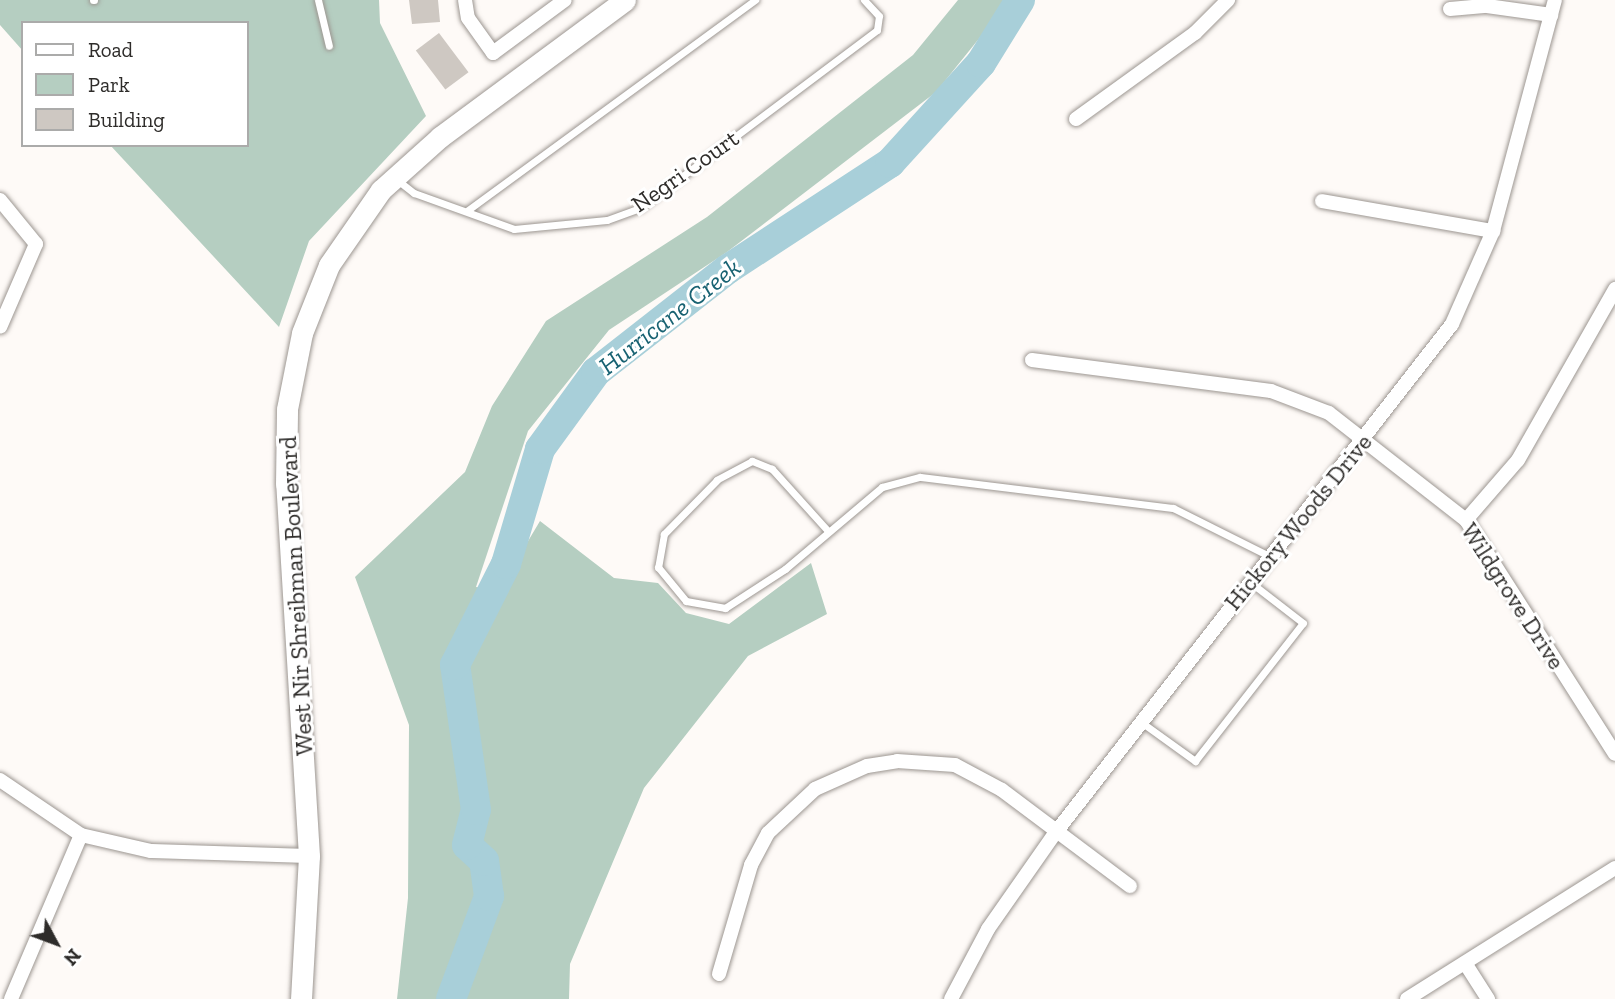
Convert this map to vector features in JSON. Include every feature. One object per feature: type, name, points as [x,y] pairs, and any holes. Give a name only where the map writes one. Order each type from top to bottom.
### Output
[{"type":"main road","name":"West Nir Shreibman Boulevard","points":[[301,999],[309,856],[286,409],[302,333],[336,252],[388,184],[440,137],[625,0]]},
{"type":"street","points":[[465,0],[468,18],[493,53],[565,0]]},
{"type":"street","points":[[1076,119],[1195,33],[1227,0]]},
{"type":"street","name":"Hickory Woods Drive","points":[[951,999],[988,929],[1056,832],[1452,324],[1493,231],[1555,0]]},
{"type":"street","points":[[1450,9],[1488,6],[1551,15]]},
{"type":"street","points":[[0,200],[36,244],[0,327]]},
{"type":"street","points":[[1322,201],[1348,201],[1493,231]]},
{"type":"street","points":[[1466,520],[1518,460],[1615,289]]},
{"type":"street","name":"Wildgrove Drive","points":[[1032,360],[1271,391],[1304,399],[1364,440],[1466,520],[1615,754]]},
{"type":"street","points":[[719,974],[751,865],[768,833],[792,806],[842,774],[897,761],[955,765],[1002,790],[1130,886]]},
{"type":"street","points":[[0,780],[81,835],[151,851],[309,856]]},
{"type":"street","points":[[11,999],[81,835]]},
{"type":"street","points":[[1407,999],[1615,868]]},
{"type":"street","points":[[1465,963],[1488,999]]},
{"type":"lane","points":[[318,0],[328,47]]},
{"type":"lane","points":[[468,211],[755,0]]},
{"type":"lane","name":"Negri Court","points":[[388,184],[514,229],[607,220],[640,208],[877,30],[879,16],[864,0]]},
{"type":"lane","points":[[828,531],[772,469],[752,461],[717,480],[664,534],[658,566],[680,597],[725,608],[828,531],[882,487],[941,477],[1173,508],[1269,556]]},
{"type":"lane","points":[[1141,722],[1195,761],[1303,623],[1249,582]]},
{"type":"green space","points":[[0,0],[379,0],[380,23],[426,116],[309,241],[279,327],[112,147],[248,147],[248,21],[21,21],[21,49],[0,25]]},
{"type":"green space","points":[[958,0],[1010,0],[936,92],[727,252],[609,330],[528,431],[476,587],[499,590],[540,521],[614,578],[658,583],[686,613],[729,624],[811,563],[827,614],[748,656],[644,788],[570,964],[569,999],[397,999],[408,898],[409,725],[355,577],[465,472],[492,406],[546,321],[707,217],[913,55]]},
{"type":"building","points":[[409,0],[438,0],[440,22],[412,24]]},
{"type":"building","points":[[439,33],[468,72],[445,90],[416,50]]},
{"type":"waterway","name":"Hurricane Creek","points":[[451,999],[489,896],[484,861],[467,845],[476,810],[455,665],[506,564],[540,449],[596,372],[728,269],[890,163],[981,63],[1020,0]]}]
